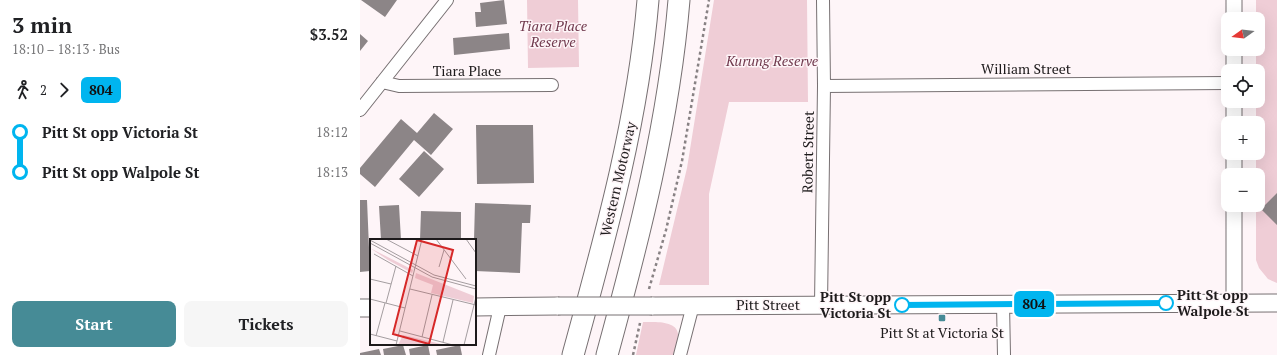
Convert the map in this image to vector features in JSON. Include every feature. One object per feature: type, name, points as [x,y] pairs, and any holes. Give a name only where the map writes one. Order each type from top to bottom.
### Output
[{"type":"highway","name":"Western Motorway","points":[[574,355],[618,187],[636,96],[648,0]]},
{"type":"highway","points":[[607,355],[636,247],[661,133],[672,65],[679,0]]},
{"type":"main road","name":"Pitt Street","points":[[476,307],[1277,303]]},
{"type":"street","points":[[360,110],[447,0]]},
{"type":"street","name":"Robert Street","points":[[821,305],[824,86],[823,0]]},
{"type":"street","points":[[1234,0],[1234,12]]},
{"type":"street","name":"Tiara Place","points":[[382,82],[399,86],[552,86]]},
{"type":"street","name":"William Street","points":[[824,86],[1221,84]]},
{"type":"street","points":[[1234,212],[1234,303]]},
{"type":"street","points":[[1003,304],[1004,355]]},
{"type":"street","points":[[680,355],[692,305]]},
{"type":"street","points":[[489,355],[500,307]]},
{"type":"path","points":[[650,289],[666,230],[682,161],[709,0]]},
{"type":"path","points":[[633,355],[640,323]]},
{"type":"green space","name":"Tiara Place Reserve","points":[[527,0],[578,0],[579,67],[528,68]]},
{"type":"green space","name":"Kurung Reserve","points":[[714,0],[807,0],[808,102],[729,102],[709,194],[709,285],[659,285],[687,168]]},
{"type":"green space","points":[[1256,0],[1277,0],[1277,283],[1268,279],[1259,268],[1256,260],[1256,212],[1265,212],[1265,168],[1256,168],[1256,160],[1265,160],[1265,116],[1256,116],[1256,108],[1265,108],[1265,64],[1256,64],[1256,56],[1265,56],[1265,12],[1256,12]]},
{"type":"green space","points":[[643,322],[669,324],[677,329],[678,336],[673,355],[636,355]]},
{"type":"building","points":[[361,0],[397,0],[385,17]]},
{"type":"building","points":[[504,0],[507,24],[476,27],[475,12],[481,12],[480,3]]},
{"type":"building","points":[[509,33],[510,49],[454,55],[453,38]]},
{"type":"building","points":[[360,34],[368,41],[360,51]]},
{"type":"building","points":[[434,113],[453,129],[431,155],[414,140],[375,187],[360,174],[360,168],[401,119],[417,133]]},
{"type":"building","points":[[476,125],[533,125],[534,183],[477,184]]},
{"type":"building","points":[[424,151],[444,169],[419,197],[399,179]]},
{"type":"building","points":[[1277,193],[1277,225],[1264,212],[1265,205]]},
{"type":"building","points":[[360,200],[367,200],[370,271],[360,272]]},
{"type":"building","points":[[475,203],[531,205],[530,223],[522,223],[520,273],[476,271],[476,239],[474,239]]},
{"type":"building","points":[[399,205],[401,239],[381,239],[379,206]]},
{"type":"building","points":[[421,211],[461,212],[461,239],[420,239]]},
{"type":"building","points":[[403,345],[406,355],[384,355],[383,349]]},
{"type":"building","points":[[428,345],[430,355],[410,355],[409,349]]},
{"type":"building","points":[[460,345],[462,355],[437,355],[436,350]]},
{"type":"building","points":[[379,349],[381,355],[360,355],[360,353]]},
{"type":"bus line","name":"804","points":[[902,305],[1166,303]]},
{"type":"place","name":"Pitt St opp Walpole St","points":[[1166,303]]},
{"type":"place","name":"Pitt St opp Victoria St","points":[[902,305]]},
{"type":"place","name":"Pitt St at Victoria St","points":[[942,318]]}]
